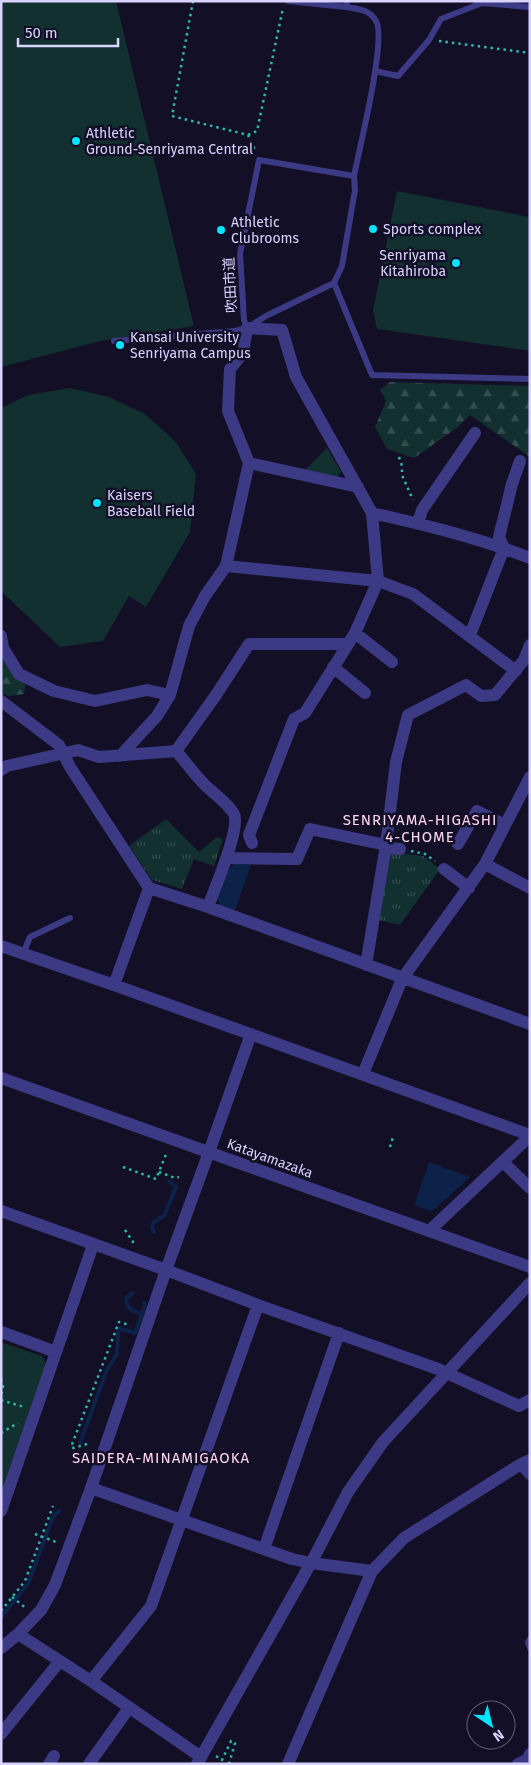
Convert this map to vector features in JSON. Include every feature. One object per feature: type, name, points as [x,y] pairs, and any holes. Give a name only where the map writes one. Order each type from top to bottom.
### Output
[{"type":"street","points":[[120,756],[157,716],[170,695],[190,626],[205,596],[226,566],[249,463],[228,411],[230,369],[243,353],[248,328],[282,330],[296,377],[372,513],[378,581],[355,633],[305,713],[294,719],[250,835],[252,843]]},
{"type":"street","points":[[418,523],[422,510],[475,433]]},
{"type":"street","points":[[470,635],[504,548],[499,537],[512,484],[520,461]]},
{"type":"street","points":[[249,463],[358,487]]},
{"type":"street","points":[[372,513],[418,523],[504,548],[530,558]]},
{"type":"street","points":[[226,566],[378,581],[413,594],[516,671]]},
{"type":"street","points":[[355,633],[392,662]]},
{"type":"street","points":[[1,636],[3,648],[19,674],[54,690],[95,701],[147,690],[170,695]]},
{"type":"street","points":[[1,770],[7,766],[78,750],[98,757],[176,751],[249,644],[348,644]]},
{"type":"street","points":[[366,965],[386,845],[396,762],[408,715],[466,685],[481,696],[495,695],[527,661],[530,645]]},
{"type":"street","points":[[333,667],[366,693]]},
{"type":"street","points":[[1,701],[59,745],[70,767],[148,888],[208,906],[402,979],[530,1024]]},
{"type":"street","points":[[176,751],[235,816],[236,827],[208,906]]},
{"type":"street","points":[[364,1074],[402,979],[485,864],[530,777]]},
{"type":"street","points":[[458,844],[477,811],[505,825]]},
{"type":"street","points":[[226,858],[298,859],[310,829],[405,850]]},
{"type":"street","points":[[485,864],[530,888]]},
{"type":"street","points":[[439,865],[469,888]]},
{"type":"street","points":[[114,984],[148,888]]},
{"type":"street","points":[[1,946],[114,984],[530,1135],[429,1231]]},
{"type":"street","points":[[1,1648],[42,1610],[55,1585],[251,1034]]},
{"type":"street","name":"Katayamazaka","points":[[1,1078],[530,1267]]},
{"type":"street","points":[[503,1162],[530,1188]]},
{"type":"street","points":[[1,1211],[448,1372],[519,1406],[530,1400]]},
{"type":"street","points":[[1,1511],[93,1245]]},
{"type":"street","points":[[18,1634],[92,1680],[199,1760],[311,1563],[348,1492],[383,1442],[530,1283]]},
{"type":"street","points":[[92,1680],[151,1606],[183,1521],[258,1304]]},
{"type":"street","points":[[1,1332],[56,1352]]},
{"type":"street","points":[[264,1549],[340,1333]]},
{"type":"street","points":[[288,1764],[372,1571],[404,1538],[525,1462],[530,1474]]},
{"type":"street","points":[[91,1488],[292,1559],[372,1571]]},
{"type":"street","points":[[1,1734],[60,1661]]},
{"type":"street","points":[[89,1764],[129,1708]]},
{"type":"street","points":[[518,1764],[528,1759],[530,1754]]},
{"type":"lane","points":[[286,1],[346,4],[365,10],[375,19],[379,29],[375,71],[354,176],[355,190],[342,266],[334,283],[372,375],[530,379]]},
{"type":"lane","points":[[375,71],[398,76],[429,40],[442,19],[482,3],[530,7]]},
{"type":"lane","points":[[259,160],[354,176]]},
{"type":"lane","name":"吹田市道","points":[[259,160],[240,254],[244,320],[248,328],[266,316],[334,283]]},
{"type":"lane","points":[[114,341],[235,331],[248,328]]},
{"type":"lane","points":[[23,954],[30,937],[70,918]]},
{"type":"lane","points":[[530,1639],[528,1642],[530,1648]]},
{"type":"path","points":[[193,1],[172,116],[248,136],[257,131],[286,1]]},
{"type":"path","points":[[429,40],[530,53]]},
{"type":"path","points":[[248,136],[259,160]]},
{"type":"path","points":[[399,456],[406,484],[416,506],[422,510]]},
{"type":"path","points":[[405,850],[425,854],[439,865]]},
{"type":"path","points":[[390,1147],[393,1138]]},
{"type":"path","points":[[124,1167],[156,1179],[167,1152]]},
{"type":"path","points":[[159,1172],[175,1178],[179,1177]]},
{"type":"path","points":[[87,1444],[74,1448],[71,1447],[119,1322],[129,1325]]},
{"type":"path","points":[[1,1379],[3,1386],[1,1398],[24,1407]]},
{"type":"path","points":[[1,1433],[18,1423]]},
{"type":"path","points":[[1,1611],[25,1581],[53,1506]]},
{"type":"path","points":[[35,1534],[56,1542]]},
{"type":"path","points":[[12,1597],[22,1605]]},
{"type":"path","points":[[215,1755],[222,1760],[231,1741],[235,1743],[229,1764]]},
{"type":"green space","name":"Athletic Ground-Senriyama Central","points":[[1,1],[116,1],[194,326],[100,341],[1,367]]},
{"type":"green space","name":"Senriyama Kitahiroba","points":[[397,191],[530,217],[530,351],[377,329],[373,310]]},
{"type":"green space","points":[[390,382],[530,386],[530,457],[470,415],[458,427],[414,458],[387,449],[375,427],[386,401],[380,390]]},
{"type":"green space","name":"Kaisers Baseball Field","points":[[70,388],[109,397],[145,414],[176,442],[196,474],[190,532],[146,607],[129,596],[103,641],[60,647],[1,591],[1,408],[28,395]]},
{"type":"green space","points":[[327,448],[341,472],[337,477],[305,470]]},
{"type":"green space","points":[[1,653],[26,681],[24,694],[8,696],[1,693]]},
{"type":"green space","points":[[166,819],[199,852],[217,837],[223,839],[214,866],[194,859],[182,889],[152,880],[129,846]]},
{"type":"green space","points":[[390,852],[423,856],[440,869],[400,925],[379,920]]},
{"type":"green space","points":[[1,1342],[42,1356],[46,1364],[1,1492]]},
{"type":"water","points":[[235,864],[251,865],[235,910],[221,906],[217,899],[228,869]]},
{"type":"water","points":[[429,1162],[470,1177],[436,1208],[430,1211],[414,1205]]},
{"type":"waterway","points":[[154,1232],[152,1227],[154,1222],[164,1216],[176,1187],[169,1181]]},
{"type":"waterway","points":[[133,1293],[126,1298],[127,1305],[130,1309],[141,1314]]},
{"type":"waterway","points":[[80,1443],[106,1372],[117,1354],[120,1328],[135,1333],[145,1305],[144,1303]]},
{"type":"waterway","points":[[1,1617],[28,1584],[53,1517],[59,1511]]},
{"type":"place","name":"Athletic Ground-Senriyama Central","points":[[76,141]]},
{"type":"place","name":"Sports complex","points":[[373,229]]},
{"type":"place","name":"Athletic Clubrooms","points":[[221,230]]},
{"type":"place","name":"Senriyama Kitahiroba","points":[[456,263]]},
{"type":"place","name":"Kansai University Senriyama Campus","points":[[120,345]]},
{"type":"place","name":"Kaisers Baseball Field","points":[[97,503]]},
{"type":"district","name":"SENRIYAMA-HIGASHI 4-CHOME","points":[[420,828]]},
{"type":"district","name":"SAIDERA-MINAMIGAOKA","points":[[161,1458]]}]
